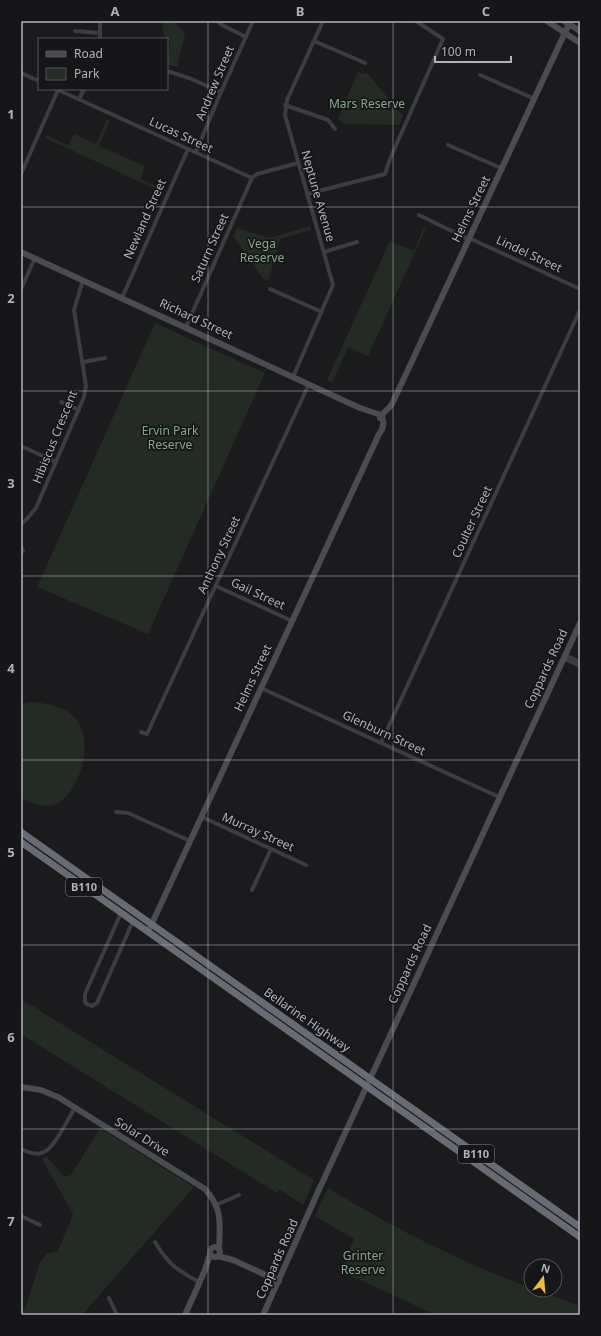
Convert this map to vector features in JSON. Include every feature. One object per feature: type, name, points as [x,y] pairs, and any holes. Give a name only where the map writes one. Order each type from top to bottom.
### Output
[{"type":"highway","name":"Bellarine Highway","points":[[21,832],[580,1227]]},
{"type":"highway","name":"Bellarine Highway","points":[[21,842],[580,1237]]},
{"type":"street","points":[[100,21],[100,38]]},
{"type":"street","points":[[218,21],[222,26],[246,36]]},
{"type":"street","name":"Andrew Street","points":[[196,152],[253,21]]},
{"type":"street","name":"Neptune Avenue","points":[[293,377],[333,285],[285,115],[286,105],[323,21]]},
{"type":"street","points":[[307,194],[385,174],[390,159],[443,39],[416,21]]},
{"type":"street","points":[[547,21],[580,43]]},
{"type":"street","points":[[567,23],[580,31]]},
{"type":"street","name":"Helms Street","points":[[148,932],[379,434],[381,418],[392,404],[535,99],[565,33],[567,23]]},
{"type":"street","points":[[75,31],[100,33]]},
{"type":"street","points":[[314,41],[365,63]]},
{"type":"street","points":[[168,71],[189,78],[221,92]]},
{"type":"street","points":[[21,73],[38,81]]},
{"type":"street","points":[[480,75],[535,99]]},
{"type":"street","points":[[21,174],[57,90]]},
{"type":"street","name":"Lucas Street","points":[[59,90],[252,178]]},
{"type":"street","points":[[79,99],[84,90]]},
{"type":"street","points":[[286,105],[328,120],[335,129]]},
{"type":"street","points":[[448,145],[502,168]]},
{"type":"street","name":"Newland Street","points":[[122,298],[188,149]]},
{"type":"street","points":[[252,178],[257,174],[298,163]]},
{"type":"street","name":"Saturn Street","points":[[186,326],[252,178]]},
{"type":"street","name":"Lindel Street","points":[[418,215],[580,289]]},
{"type":"street","points":[[324,252],[357,242]]},
{"type":"street","name":"Richard Street","points":[[21,252],[186,326],[381,418]]},
{"type":"street","points":[[21,289],[35,258]]},
{"type":"street","name":"Hibiscus Crescent","points":[[21,524],[36,508],[84,397],[86,386],[74,310],[83,280]]},
{"type":"street","points":[[270,289],[322,312]]},
{"type":"street","name":"Coulter Street","points":[[382,743],[580,310]]},
{"type":"street","points":[[83,362],[105,358]]},
{"type":"street","name":"Anthony Street","points":[[147,734],[309,384]]},
{"type":"street","points":[[61,402],[79,410]]},
{"type":"street","points":[[21,446],[56,462]]},
{"type":"street","points":[[21,546],[23,552]]},
{"type":"street","name":"Gail Street","points":[[216,586],[292,621]]},
{"type":"street","name":"Coppards Road","points":[[264,1315],[366,1086],[580,623]]},
{"type":"street","points":[[564,657],[580,662]]},
{"type":"street","points":[[564,657],[580,666]]},
{"type":"street","name":"Glenburn Street","points":[[261,688],[499,797]]},
{"type":"street","points":[[141,732],[147,734],[151,738]]},
{"type":"street","points":[[116,812],[130,814],[190,841]]},
{"type":"street","name":"Murray Street","points":[[202,817],[306,865]]},
{"type":"street","points":[[252,890],[271,849]]},
{"type":"street","points":[[121,913],[85,994],[85,1002],[87,1004],[92,1006],[96,1003],[133,921]]},
{"type":"street","name":"Solar Drive","points":[[21,1087],[41,1090],[58,1098],[199,1184],[210,1195],[216,1205],[220,1218],[216,1252]]},
{"type":"street","points":[[21,1149],[29,1153],[38,1154],[46,1151],[53,1144],[75,1108]]},
{"type":"street","points":[[216,1205],[239,1195]]},
{"type":"street","points":[[21,1216],[40,1225]]},
{"type":"street","points":[[155,1242],[172,1266],[200,1282]]},
{"type":"street","points":[[184,1315],[205,1270],[216,1252],[279,1281]]},
{"type":"street","points":[[109,1298],[117,1315]]},
{"type":"green space","points":[[173,21],[185,33],[177,67],[168,64],[170,41],[168,40],[168,38],[165,38],[162,22]]},
{"type":"green space","name":"Mars Reserve","points":[[358,72],[362,74],[367,73],[403,116],[399,125],[344,124],[338,118]]},
{"type":"green space","points":[[107,119],[110,121],[99,146],[145,166],[140,179],[163,189],[162,192],[45,138],[46,135],[68,145],[74,134],[96,144]]},
{"type":"green space","name":"Vega Reserve","points":[[310,226],[311,230],[280,239],[269,279],[264,280],[233,236],[237,228],[269,238]]},
{"type":"green space","points":[[424,227],[426,228],[368,356],[348,347],[332,383],[327,380],[390,241],[414,251]]},
{"type":"green space","name":"Ervin Park Reserve","points":[[155,323],[265,373],[148,634],[37,587]]},
{"type":"green space","points":[[30,702],[54,706],[71,714],[81,727],[84,738],[83,764],[79,776],[66,796],[52,806],[37,805],[21,797],[21,704]]},
{"type":"green space","points":[[21,999],[314,1180],[303,1205],[279,1189],[277,1193],[21,1034]]},
{"type":"green space","points":[[100,1128],[194,1187],[82,1315],[21,1315],[21,1311],[25,1309],[40,1262],[47,1254],[58,1251],[73,1214],[42,1159],[46,1156],[65,1177],[71,1175]]},
{"type":"green space","name":"Grinter Reserve","points":[[328,1188],[427,1243],[478,1267],[523,1285],[523,1298],[558,1298],[580,1306],[580,1315],[436,1315],[341,1271],[354,1239],[315,1216]]}]
